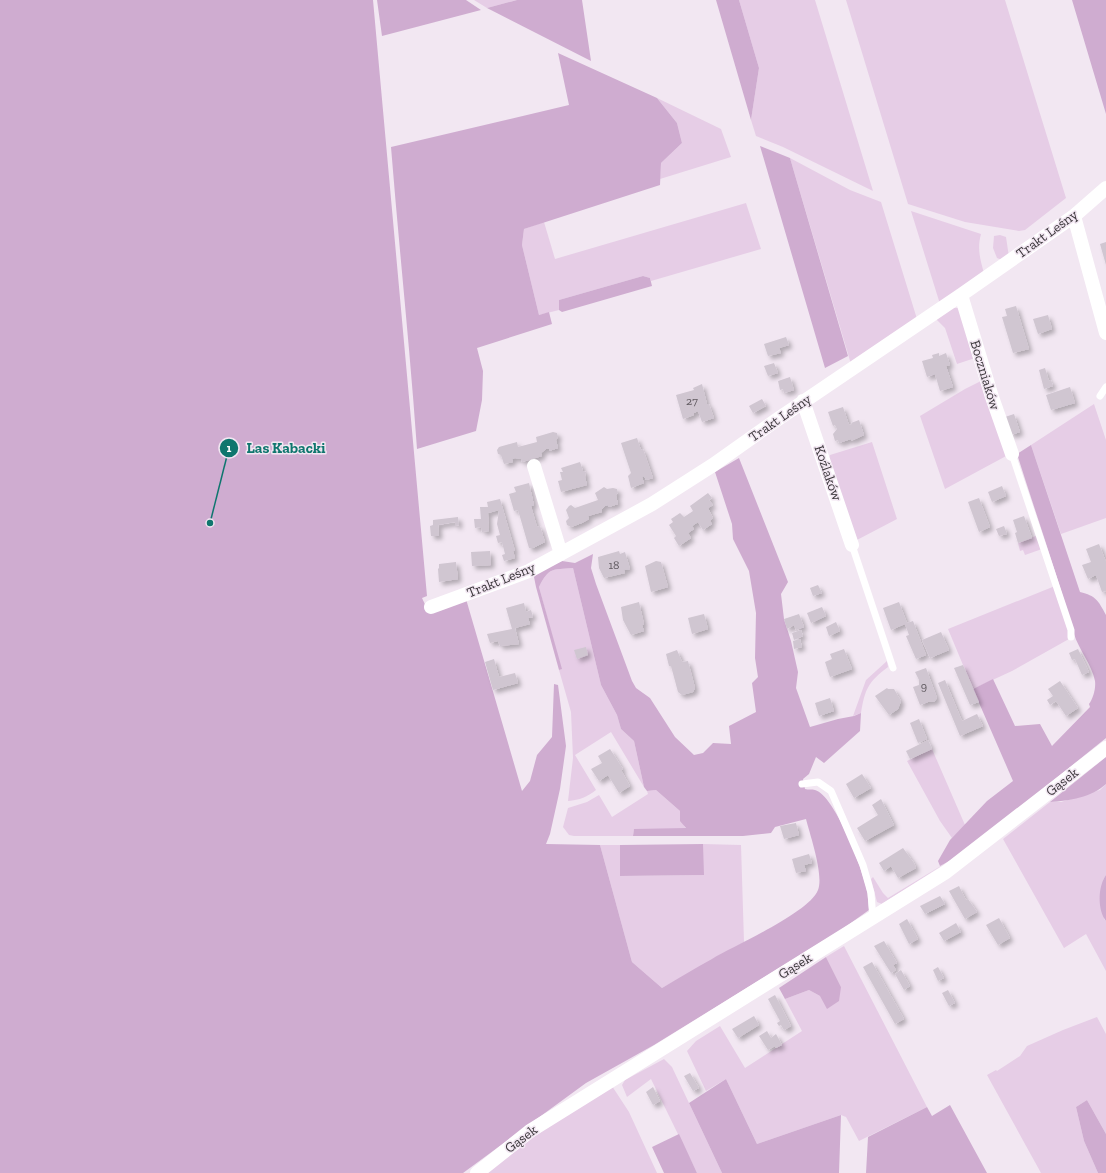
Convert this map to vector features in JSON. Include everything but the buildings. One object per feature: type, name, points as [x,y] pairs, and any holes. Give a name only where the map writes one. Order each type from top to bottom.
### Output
[{"type":"street","name":"Trakt Leśny","points":[[431,607],[520,574],[561,554],[670,492],[713,465],[803,401],[961,295],[1074,216],[1106,188]]},
{"type":"street","points":[[1074,216],[1106,333]]},
{"type":"street","name":"Boczniaków","points":[[961,295],[992,397],[1012,454]]},
{"type":"street","name":"Koźlaków","points":[[803,401],[852,545]]},
{"type":"street","points":[[534,466],[561,554]]},
{"type":"street","name":"Gąsek","points":[[477,1173],[530,1131],[873,919],[946,872],[1106,748]]},
{"type":"lane","points":[[1100,396],[1106,387]]},
{"type":"lane","points":[[1012,454],[1071,630],[1072,637]]},
{"type":"lane","points":[[852,545],[893,668]]},
{"type":"lane","points":[[802,784],[818,782],[831,791],[868,877],[873,919]]},
{"type":"shaded area","points":[[0,0],[373,0],[427,596],[422,598],[429,613],[466,599],[522,791],[530,781],[537,755],[552,737],[554,684],[558,685],[566,746],[560,789],[550,834],[546,844],[600,845],[632,962],[662,988],[787,918],[801,909],[812,899],[818,890],[819,875],[816,855],[806,819],[775,827],[771,833],[743,836],[633,836],[634,829],[686,828],[680,821],[680,811],[656,790],[647,791],[644,787],[634,741],[621,729],[617,715],[601,685],[573,568],[552,571],[546,576],[539,587],[562,669],[559,670],[536,587],[534,577],[536,573],[562,561],[575,563],[593,554],[591,568],[596,584],[632,681],[636,688],[650,698],[675,737],[694,755],[703,753],[713,743],[731,744],[729,726],[756,712],[752,683],[758,677],[755,658],[756,613],[749,571],[733,539],[732,524],[715,472],[739,458],[788,582],[781,594],[784,619],[798,672],[796,688],[810,727],[861,713],[860,731],[824,763],[816,757],[809,774],[803,779],[805,789],[815,790],[823,795],[839,818],[853,848],[863,876],[867,889],[869,910],[841,930],[654,1045],[586,1083],[463,1173],[0,1173]]},
{"type":"shaded area","points":[[377,0],[466,0],[481,10],[382,36]]},
{"type":"shaded area","points":[[474,0],[517,0],[487,8]]},
{"type":"shaded area","points":[[517,0],[582,0],[591,61],[487,8]]},
{"type":"shaded area","points":[[716,0],[739,0],[759,68],[751,120]]},
{"type":"shaded area","points":[[739,0],[815,0],[873,191],[783,147],[756,136],[751,120],[759,68]]},
{"type":"shaded area","points":[[846,0],[1005,0],[1066,198],[1025,230],[1019,231],[965,222],[908,204]]},
{"type":"shaded area","points":[[1072,0],[1106,0],[1106,114]]},
{"type":"shaded area","points":[[558,53],[657,98],[677,123],[682,143],[661,163],[660,185],[524,229],[522,245],[539,315],[549,312],[552,324],[477,348],[483,371],[482,400],[476,431],[417,449],[391,147],[569,105]]},
{"type":"shaded area","points":[[657,98],[721,129],[731,157],[660,179],[661,163],[682,143],[677,123]]},
{"type":"shaded area","points":[[760,146],[790,158],[848,356],[825,368]]},
{"type":"shaded area","points":[[790,158],[850,190],[881,202],[917,319],[851,364]]},
{"type":"shaded area","points":[[746,203],[761,249],[651,281],[650,278],[643,276],[559,300],[559,310],[539,315],[522,245],[524,229],[544,222],[555,259]]},
{"type":"shaded area","points":[[911,211],[981,234],[979,249],[984,273],[940,304]]},
{"type":"shaded area","points":[[1000,235],[1006,237],[1009,257],[1002,260],[997,258],[993,248],[994,236]]},
{"type":"shaded area","points":[[643,276],[650,278],[652,286],[562,312],[559,310],[559,300]]},
{"type":"shaded area","points":[[953,308],[960,308],[975,358],[957,364],[945,328],[936,319]]},
{"type":"shaded area","points":[[983,380],[1008,455],[945,489],[920,416]]},
{"type":"shaded area","points":[[1094,404],[1106,440],[1106,518],[1061,534],[1031,445]]},
{"type":"shaded area","points":[[872,442],[897,519],[855,541],[827,463],[830,455]]},
{"type":"shaded area","points":[[1031,445],[1080,592],[1090,595],[1096,599],[1106,615],[1106,738],[998,825],[953,859],[940,866],[938,861],[950,840],[987,801],[1013,781],[973,689],[993,679],[1015,726],[1040,724],[1052,746],[1090,707],[1089,704],[1095,690],[1095,681],[1074,634],[1054,566],[1017,454]]},
{"type":"shaded area","points":[[1038,535],[1042,549],[1025,555],[1023,550],[1020,551],[1018,543]]},
{"type":"shaded area","points":[[573,568],[601,685],[617,715],[621,729],[634,741],[644,787],[611,732],[575,755],[596,790],[583,798],[568,801],[573,758],[571,712],[559,670],[561,669],[539,587],[546,576],[552,571]]},
{"type":"shaded area","points":[[1055,586],[1069,631],[1069,639],[1012,671],[973,689],[948,629]]},
{"type":"shaded area","points":[[887,661],[888,667],[876,677],[868,687],[861,713],[853,716],[866,680]]},
{"type":"shaded area","points":[[932,749],[965,825],[952,838],[940,821],[907,761]]},
{"type":"shaded area","points":[[1106,757],[1106,784],[1094,792],[1080,798],[1050,802]]},
{"type":"shaded area","points":[[1106,784],[1106,875],[1103,880],[1104,919],[1106,921],[1106,971],[1086,934],[1064,948],[1003,839],[1050,802],[1061,802],[1100,790]]},
{"type":"shaded area","points":[[656,790],[680,811],[682,822],[686,829],[634,829],[633,836],[574,836],[569,835],[563,827],[568,808],[587,802],[599,795],[612,817],[648,794],[647,791]]},
{"type":"shaded area","points":[[703,844],[741,845],[744,942],[662,988],[632,962],[600,845],[620,845],[620,876],[703,875]]},
{"type":"shaded area","points":[[703,844],[704,875],[620,876],[620,845]]},
{"type":"shaded area","points":[[949,861],[882,904],[877,902],[871,879],[873,877],[888,898]]},
{"type":"shaded area","points":[[1106,875],[1106,921],[1101,911],[1100,891]]},
{"type":"shaded area","points":[[844,946],[927,1107],[859,1141],[846,1117],[841,1115],[757,1144],[726,1079],[706,1091],[687,1051],[696,1041],[720,1026],[745,1068],[802,1031],[785,999],[809,990],[820,996],[841,987],[826,957]]},
{"type":"shaded area","points":[[826,957],[841,987],[839,1001],[827,1009],[820,996],[809,990],[785,999],[779,988]]},
{"type":"shaded area","points":[[1097,1017],[1106,1034],[1106,1134],[1087,1100],[1076,1107],[1084,1141],[1098,1173],[1041,1173],[987,1075],[996,1070],[997,1071],[1020,1056],[1027,1046]]},
{"type":"shaded area","points":[[664,1059],[672,1067],[722,1173],[697,1173],[651,1079],[627,1097],[622,1085],[625,1080]]},
{"type":"shaded area","points":[[726,1079],[757,1144],[841,1115],[839,1173],[722,1173],[689,1103]]},
{"type":"shaded area","points":[[612,1086],[629,1112],[657,1173],[486,1173],[550,1125]]},
{"type":"shaded area","points":[[1087,1100],[1106,1134],[1106,1173],[1098,1173],[1084,1141],[1076,1107]]},
{"type":"shaded area","points":[[950,1105],[987,1173],[866,1173],[868,1137],[927,1107],[932,1116]]},
{"type":"shaded area","points":[[679,1134],[697,1173],[664,1173],[652,1147]]},
{"type":"place","name":"Las Kabacki","points":[[210,523]]}]
